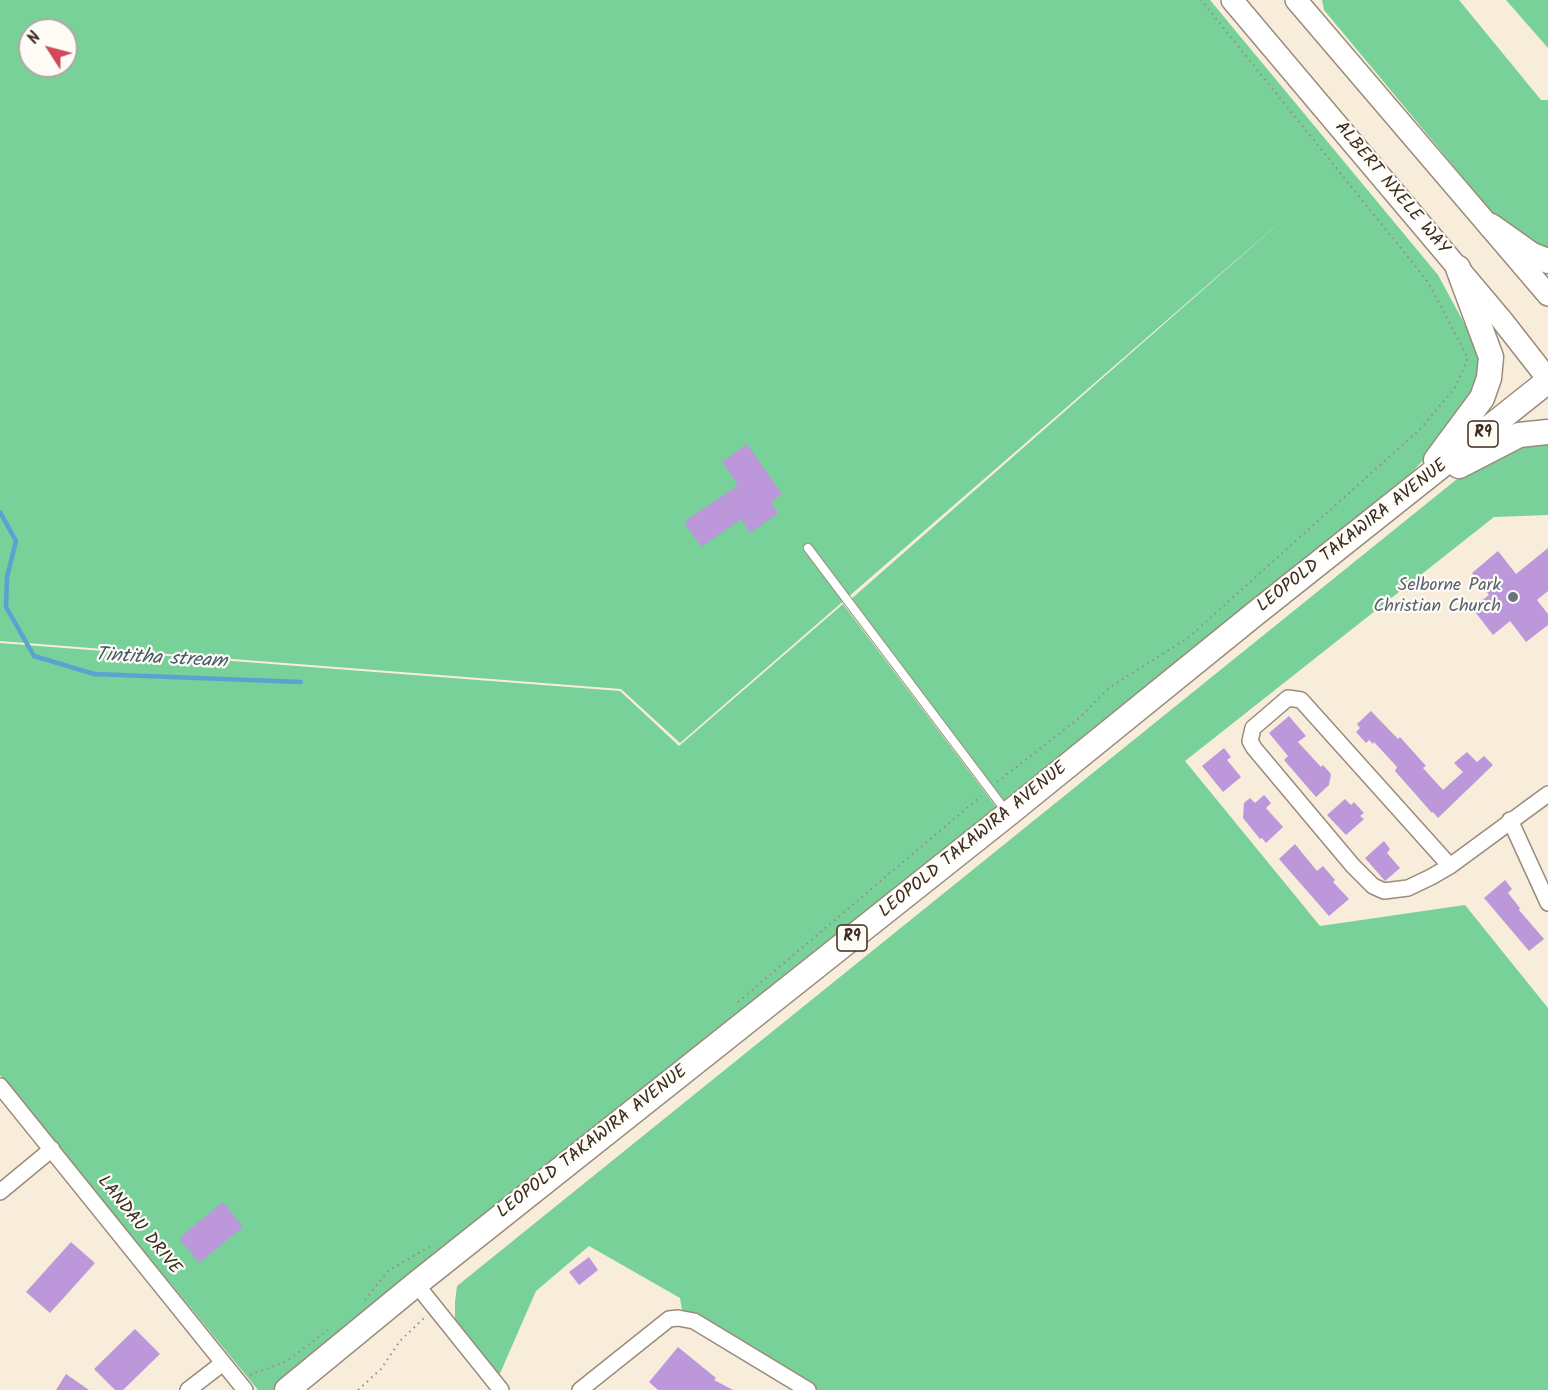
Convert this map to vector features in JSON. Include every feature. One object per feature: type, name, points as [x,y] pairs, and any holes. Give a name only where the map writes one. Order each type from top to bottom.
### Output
[{"type":"highway","points":[[1491,226],[1532,255],[1548,261]]},
{"type":"highway","points":[[1417,486],[1482,398],[1489,378],[1491,357],[1458,268]]},
{"type":"highway","name":"LEOPOLD TAKAWIRA AVENUE","points":[[287,1390],[416,1284],[1008,814],[1548,380]]},
{"type":"highway","points":[[1417,486],[1519,435],[1548,432]]},
{"type":"main road","name":"ALBERT NXELE WAY","points":[[1232,0],[1458,268],[1548,380]]},
{"type":"main road","points":[[1303,5],[1548,296]]},
{"type":"street","points":[[1450,866],[1301,700],[1288,698],[1253,728],[1250,741],[1254,748],[1353,866],[1373,886],[1384,891],[1400,890],[1450,866],[1548,794]]},
{"type":"street","points":[[1510,820],[1544,899],[1548,903]]},
{"type":"street","name":"LANDAU DRIVE","points":[[0,1086],[245,1390]]},
{"type":"street","points":[[0,1192],[52,1149]]},
{"type":"street","points":[[416,1284],[501,1390]]},
{"type":"street","points":[[580,1390],[669,1319],[678,1318],[694,1321],[808,1390]]},
{"type":"street","points":[[189,1390],[228,1369]]},
{"type":"lane","points":[[808,548],[1008,814]]},
{"type":"path","points":[[733,1006],[988,789],[1078,719],[1110,687],[1188,638],[1420,429],[1455,388],[1468,358],[1428,282],[1201,0]]},
{"type":"path","points":[[359,1307],[388,1270],[438,1241]]},
{"type":"path","points":[[358,1390],[381,1370],[400,1341],[436,1309]]},
{"type":"path","points":[[228,1369],[254,1375],[287,1361],[332,1327]]},
{"type":"green space","points":[[0,0],[1210,0],[1438,275],[1483,358],[1475,394],[1435,447],[1407,478],[1003,801],[850,600],[1295,209],[680,743],[621,689],[0,641]]},
{"type":"green space","points":[[1322,0],[1459,0],[1541,100],[1548,100],[1548,250],[1538,246],[1496,217],[1324,10]]},
{"type":"green space","points":[[1506,0],[1548,0],[1548,48]]},
{"type":"green space","points":[[1548,439],[1548,515],[1494,517],[1185,761],[1320,926],[1465,905],[1548,1008],[1548,1390],[813,1390],[683,1316],[680,1298],[589,1246],[536,1291],[498,1378],[455,1320],[457,1286],[1467,471],[1523,441]]},
{"type":"green space","points":[[843,604],[997,808],[273,1390],[258,1390],[0,1075],[0,643],[620,691],[679,746]]},
{"type":"building","points":[[747,444],[782,494],[771,502],[778,513],[750,533],[741,519],[701,547],[684,522],[738,485],[722,462]]},
{"type":"building","name":"Selborne Park Christian Church","points":[[1548,548],[1548,591],[1537,600],[1548,614],[1548,625],[1526,642],[1510,621],[1493,635],[1472,608],[1489,595],[1472,573],[1498,551],[1516,574]]},
{"type":"building","points":[[1371,711],[1398,739],[1400,737],[1426,766],[1423,768],[1443,790],[1463,772],[1454,763],[1467,752],[1477,762],[1484,756],[1493,765],[1438,818],[1395,771],[1397,767],[1374,742],[1373,744],[1369,740],[1366,743],[1356,732],[1360,728],[1357,724]]},
{"type":"building","points":[[1289,716],[1306,736],[1298,742],[1321,767],[1323,765],[1331,774],[1329,785],[1316,797],[1284,760],[1288,756],[1269,733]]},
{"type":"building","points":[[1224,748],[1231,757],[1227,760],[1241,777],[1223,792],[1202,766]]},
{"type":"building","points":[[1264,795],[1271,803],[1266,808],[1283,827],[1266,843],[1243,818],[1244,803],[1250,798],[1255,803]]},
{"type":"building","points":[[1345,799],[1351,805],[1354,802],[1364,813],[1360,816],[1364,819],[1346,835],[1327,815]]},
{"type":"building","points":[[1384,841],[1390,849],[1387,853],[1400,868],[1385,881],[1365,858]]},
{"type":"building","points":[[1295,844],[1317,871],[1323,866],[1335,880],[1333,882],[1349,899],[1329,916],[1279,859]]},
{"type":"building","points":[[1505,880],[1512,889],[1508,893],[1520,908],[1519,910],[1544,939],[1529,951],[1484,898]]},
{"type":"building","points":[[223,1202],[243,1227],[199,1263],[179,1238]]},
{"type":"building","points":[[71,1242],[95,1263],[50,1313],[26,1292]]},
{"type":"building","points":[[589,1257],[598,1270],[579,1285],[569,1272]]},
{"type":"building","points":[[135,1329],[160,1354],[123,1390],[115,1390],[94,1369]]},
{"type":"building","points":[[678,1347],[716,1378],[714,1380],[733,1390],[658,1390],[649,1382]]},
{"type":"building","points":[[66,1374],[89,1390],[56,1390]]},
{"type":"waterway","name":"Tintitha stream","points":[[0,512],[16,541],[7,577],[6,607],[34,656],[94,674],[301,682]]},
{"type":"place","name":"Selborne Park Christian Church","points":[[1513,597]]}]
